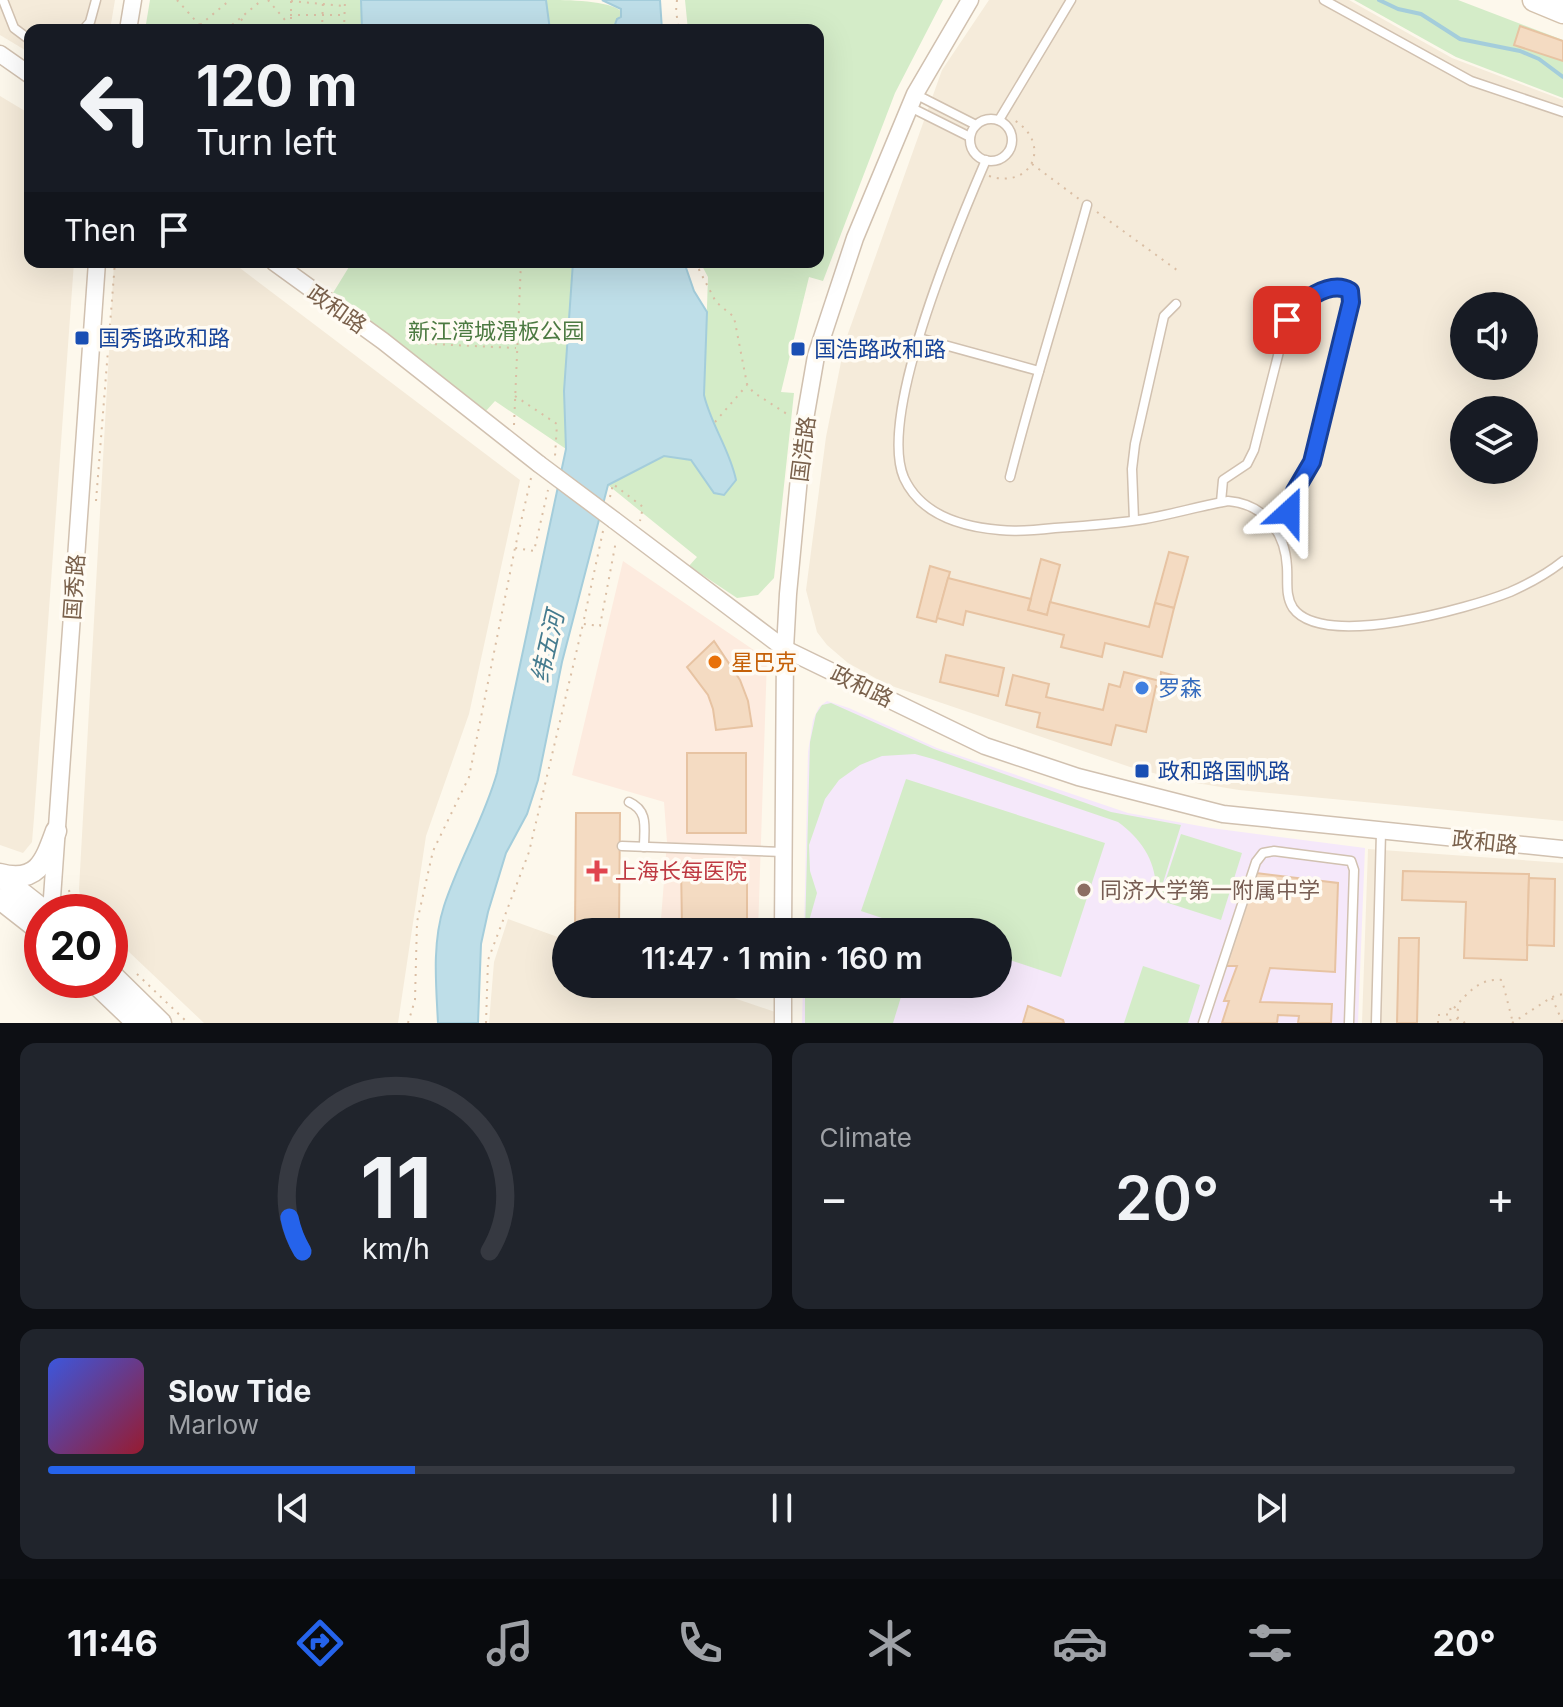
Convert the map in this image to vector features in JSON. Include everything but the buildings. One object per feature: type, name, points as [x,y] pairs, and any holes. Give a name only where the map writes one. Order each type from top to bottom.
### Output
[{"type":"main road","points":[[1534,0],[1563,12]]},
{"type":"street","points":[[129,24],[133,0]]},
{"type":"street","name":"国浩路","points":[[783,918],[785,649],[804,425],[816,356],[855,238],[912,100],[970,0]]},
{"type":"street","points":[[0,54],[24,71]]},
{"type":"street","name":"国秀路","points":[[50,894],[97,268]]},
{"type":"street","name":"政和路","points":[[282,268],[383,341],[506,439],[543,461],[612,525],[636,537],[785,649],[985,746],[1078,777],[1223,814],[1563,849]]},
{"type":"street","points":[[0,875],[15,876],[36,871],[45,860],[56,831]]},
{"type":"street","points":[[0,875],[25,894]]},
{"type":"street","points":[[0,899],[24,917]]},
{"type":"street","points":[[128,982],[161,1023]]},
{"type":"street","points":[[111,998],[137,1023]]},
{"type":"street","points":[[783,998],[783,1023]]},
{"type":"lane","points":[[3,0],[14,28],[24,36]]},
{"type":"lane","points":[[88,24],[96,0]]},
{"type":"lane","points":[[970,137],[976,125],[983,120],[1001,116],[1071,0]]},
{"type":"lane","points":[[1324,0],[1471,81],[1563,112]]},
{"type":"lane","points":[[912,100],[976,125]]},
{"type":"lane","points":[[912,100],[970,137],[975,152],[986,160],[998,161],[1009,151],[1009,132],[1001,116]]},
{"type":"lane","points":[[986,160],[945,256],[919,338],[899,423],[897,446],[905,480],[925,505],[948,519],[1001,530],[1079,527],[1134,520],[1221,502],[1244,503],[1256,508],[1275,529],[1284,549],[1289,599],[1294,610],[1325,627],[1400,621],[1452,610],[1511,591],[1563,561]]},
{"type":"lane","points":[[1010,477],[1087,205]]},
{"type":"lane","points":[[1221,502],[1223,480],[1247,464],[1254,450],[1287,320],[1297,306],[1311,297],[1347,288],[1351,302],[1312,462],[1295,491],[1289,512],[1275,529]]},
{"type":"lane","points":[[1134,520],[1132,469],[1135,444],[1164,316],[1176,304]]},
{"type":"lane","points":[[919,338],[1039,371]]},
{"type":"lane","points":[[629,802],[642,810],[645,819],[644,847]]},
{"type":"lane","points":[[1376,1023],[1381,832]]},
{"type":"lane","points":[[622,846],[784,852]]},
{"type":"lane","points":[[1203,1023],[1256,862],[1263,853],[1274,851],[1351,861],[1354,870],[1349,1023]]},
{"type":"path","points":[[177,0],[198,24]]},
{"type":"path","points":[[200,24],[230,0]]},
{"type":"path","points":[[233,24],[262,0]]},
{"type":"path","points":[[268,0],[287,24]]},
{"type":"path","points":[[291,24],[291,0],[344,6]]},
{"type":"path","points":[[344,24],[345,0]]},
{"type":"path","points":[[677,0],[678,24]]},
{"type":"path","points":[[322,24],[323,2]]},
{"type":"path","points":[[290,15],[344,15]]},
{"type":"path","points":[[240,18],[246,24]]},
{"type":"path","points":[[981,171],[998,179],[1011,179],[1021,176],[1032,164],[1035,148],[1030,133],[1001,116]]},
{"type":"path","points":[[1032,164],[1181,273]]},
{"type":"path","points":[[506,439],[515,423],[521,268]]},
{"type":"path","points":[[698,268],[716,302],[734,317],[747,384],[753,392],[804,425]]},
{"type":"path","points":[[413,343],[518,348]]},
{"type":"path","points":[[715,422],[747,384]]},
{"type":"path","points":[[408,1023],[415,1000],[417,922],[433,851],[469,777],[515,548],[557,424],[515,396]]},
{"type":"path","points":[[610,500],[613,484],[643,507],[636,537]]},
{"type":"path","points":[[515,548],[534,551],[548,489]]},
{"type":"path","points":[[583,624],[600,626],[612,525]]},
{"type":"path","points":[[486,1023],[488,960],[529,852],[583,624],[612,525]]},
{"type":"path","points":[[131,969],[188,1023]]},
{"type":"path","points":[[1446,1015],[1447,1010],[1454,1008],[1475,986],[1490,979],[1502,980],[1512,1023],[1552,997],[1563,994]]},
{"type":"path","points":[[1552,997],[1563,1023]]},
{"type":"path","points":[[1454,1008],[1458,1010],[1458,1018]]},
{"type":"path","points":[[1438,1023],[1438,1015],[1446,1015]]},
{"type":"path","points":[[1446,1015],[1451,1021],[1458,1018]]},
{"type":"path","points":[[1458,1018],[1465,1023]]},
{"type":"shaded area","points":[[0,0],[115,0],[111,24],[24,24],[24,49],[0,35]]},
{"type":"shaded area","points":[[989,0],[1349,0],[1452,58],[1563,100],[1563,821],[1239,790],[1184,781],[1130,767],[886,684],[848,663],[817,632],[806,590],[826,437],[845,342],[942,70]]},
{"type":"shaded area","points":[[0,96],[24,110],[24,268],[74,268],[32,842],[23,853],[0,845]]},
{"type":"shaded area","points":[[114,268],[240,268],[520,480],[469,714],[426,836],[398,1023],[204,1023],[128,951],[128,894],[80,894]]},
{"type":"shaded area","points":[[623,561],[767,659],[758,918],[661,918],[667,842],[664,802],[572,775]]},
{"type":"shaded area","name":"同济大学第一附属中学","points":[[827,701],[849,708],[937,748],[1128,813],[1211,828],[1365,848],[1358,1023],[802,1023],[803,998],[1012,998],[1012,918],[804,918],[808,752],[813,720],[819,707]]},
{"type":"shaded area","points":[[1368,849],[1563,863],[1563,1023],[1362,1023]]},
{"type":"shaded area","points":[[508,919],[552,935],[552,998],[734,998],[775,1012],[774,1023],[489,1023],[494,962]]},
{"type":"green space","points":[[150,0],[361,0],[362,24],[146,24]]},
{"type":"green space","points":[[546,0],[598,3],[622,12],[616,24],[549,24]]},
{"type":"green space","points":[[685,0],[943,0],[895,93],[823,281],[809,277],[781,392],[794,393],[774,578],[758,595],[737,598],[689,566],[697,557],[608,485],[664,456],[691,459],[715,493],[704,395],[708,277],[703,268],[824,268],[824,24],[687,24]]},
{"type":"green space","points":[[1354,0],[1458,0],[1563,40],[1563,98],[1456,57]]},
{"type":"green space","name":"新江湾城滑板公园","points":[[348,268],[573,268],[564,391],[566,449],[495,401],[485,412],[333,293]]},
{"type":"green space","points":[[831,703],[934,749],[1111,812],[1181,825],[1162,886],[1156,887],[1153,867],[1145,850],[1118,822],[933,759],[915,754],[882,756],[860,765],[839,780],[825,799],[809,845],[810,871],[817,893],[810,918],[805,918],[810,742],[816,714],[822,705]]},
{"type":"green space","points":[[906,779],[1105,843],[1061,977],[1012,961],[1012,918],[882,918],[861,911]]},
{"type":"green space","points":[[1181,834],[1242,853],[1221,920],[1159,900]]},
{"type":"green space","points":[[1143,966],[1200,985],[1188,1023],[1124,1023]]},
{"type":"green space","points":[[805,998],[901,998],[893,1023],[805,1023]]},
{"type":"water","points":[[361,0],[546,0],[549,24],[362,24]]},
{"type":"water","points":[[602,0],[660,0],[662,24],[615,24],[621,17],[621,9]]},
{"type":"water","name":"纬五河","points":[[573,268],[686,268],[694,291],[707,312],[704,395],[736,480],[724,495],[714,493],[691,460],[664,456],[608,485],[562,662],[538,780],[527,814],[506,853],[488,912],[481,944],[478,1023],[438,1023],[436,964],[440,920],[497,773],[566,449],[564,391]]},
{"type":"waterway","points":[[1379,0],[1398,9],[1421,14],[1460,39],[1520,51],[1539,59],[1563,77]]},
{"type":"place","name":"国秀路政和路","points":[[82,338]]},
{"type":"place","name":"国浩路政和路","points":[[798,349]]},
{"type":"place","name":"星巴克","points":[[715,662]]},
{"type":"place","name":"罗森","points":[[1142,688]]},
{"type":"place","name":"政和路国帆路","points":[[1142,771]]},
{"type":"place","name":"上海长每医院","points":[[597,871]]},
{"type":"place","name":"同济大学第一附属中学","points":[[1084,890]]},
{"type":"route","points":[[1287,320],[1297,306],[1319,293],[1341,287],[1350,291],[1351,302],[1312,462],[1295,491],[1289,512]]}]
